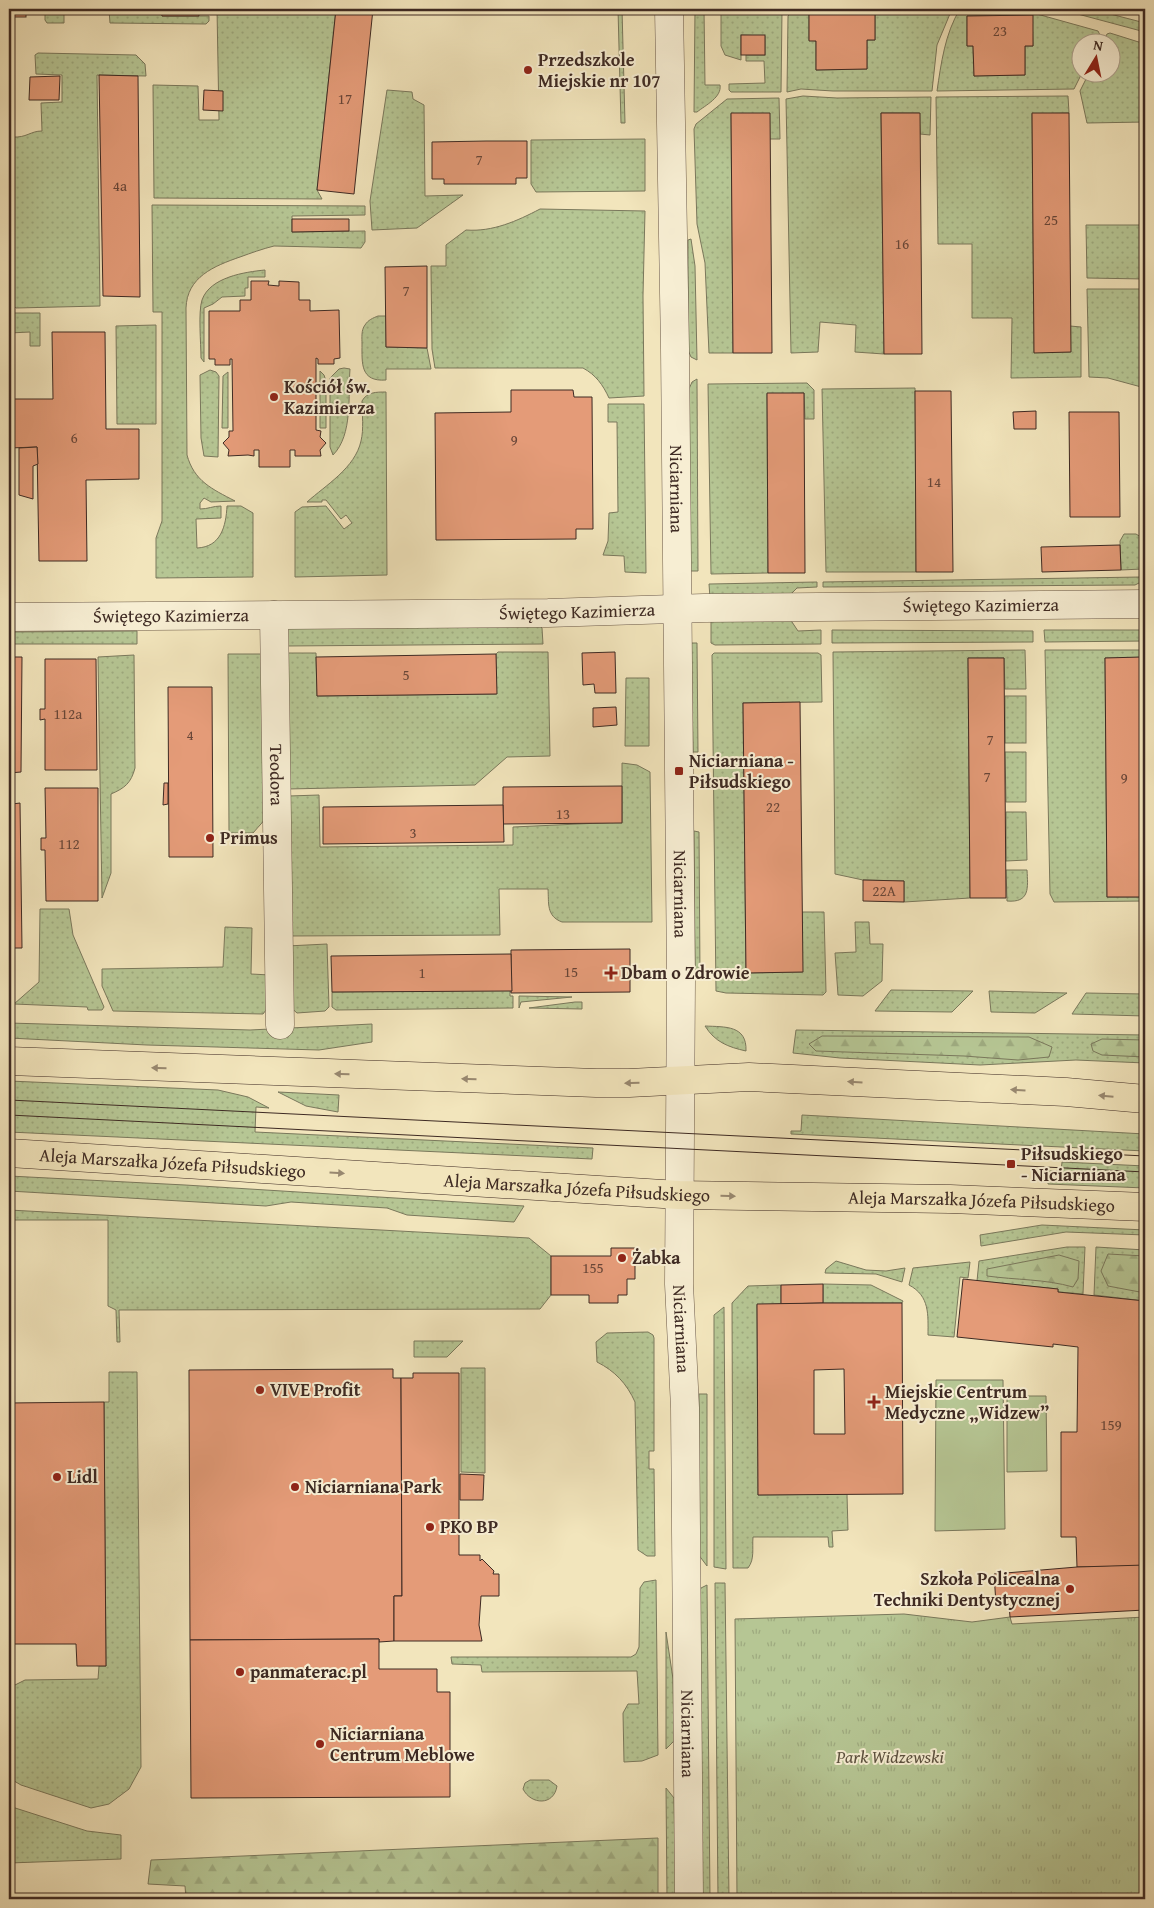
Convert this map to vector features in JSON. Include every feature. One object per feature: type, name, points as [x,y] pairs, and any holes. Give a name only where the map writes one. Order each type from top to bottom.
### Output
[{"type":"main road","points":[[9,1061],[596,1083],[749,1077],[1066,1092],[1145,1099]]},
{"type":"main road","name":"Aleja Marszałka Józefa Piłsudskiego","points":[[9,1153],[679,1194],[950,1199],[1145,1207]]},
{"type":"street","name":"Niciarniana","points":[[669,9],[678,609],[681,980],[679,1284],[685,1408],[689,1899]]},
{"type":"street","name":"Świętego Kazimierza","points":[[9,617],[548,613],[678,609],[1145,604]]},
{"type":"street","name":"Teodora","points":[[274,615],[280,1025]]},
{"type":"green space","points":[[45,9],[64,9],[64,23],[47,23],[45,20]]},
{"type":"green space","points":[[64,9],[161,9],[162,16],[209,16],[209,21],[206,24],[110,23],[109,10]]},
{"type":"green space","points":[[217,9],[336,9],[317,190],[322,199],[154,198],[153,85],[198,86],[199,120],[219,120]]},
{"type":"green space","points":[[618,9],[622,9],[625,123],[621,123]]},
{"type":"green space","points":[[695,9],[704,9],[705,85],[720,85],[719,93],[716,97],[697,112],[694,112]]},
{"type":"green space","points":[[721,9],[778,9],[782,11],[781,92],[731,92],[729,90],[729,84],[765,83],[764,61],[746,61],[746,55],[765,55],[765,36],[741,35],[741,60],[725,55],[721,46]]},
{"type":"green space","points":[[794,9],[809,10],[809,40],[816,41],[816,70],[867,69],[867,40],[875,40],[875,9],[952,9],[937,45],[932,91],[833,91],[801,89],[787,92],[788,16]]},
{"type":"green space","points":[[960,9],[992,9],[992,15],[967,16],[967,46],[973,46],[974,76],[1025,75],[1025,46],[1033,46],[1032,15],[1004,15],[1004,9],[1019,9],[1098,32],[1072,32],[1072,82],[1078,82],[1074,89],[937,91],[947,38]]},
{"type":"green space","points":[[1059,9],[1091,9],[1145,23],[1145,32]]},
{"type":"green space","points":[[1122,37],[1145,44],[1145,122],[1087,123],[1080,91],[1084,82],[1122,82]]},
{"type":"green space","points":[[38,53],[136,55],[145,64],[146,76],[97,75],[100,306],[16,308],[12,305],[12,137],[42,131],[41,103],[62,102],[62,75],[36,74],[35,55]]},
{"type":"green space","points":[[387,90],[412,92],[413,99],[424,105],[425,196],[463,195],[417,228],[372,230],[370,201]]},
{"type":"green space","points":[[803,96],[837,98],[931,97],[930,135],[920,134],[919,113],[881,113],[884,354],[855,352],[856,325],[820,322],[818,352],[791,353],[786,99]]},
{"type":"green space","points":[[1068,96],[1069,113],[1032,114],[1034,352],[1070,352],[1070,326],[1081,327],[1081,377],[1011,378],[1012,318],[972,318],[972,244],[938,244],[936,97]]},
{"type":"green space","points":[[779,98],[780,139],[770,139],[731,114],[733,353],[709,353],[705,263],[697,224],[694,129],[696,124],[727,99]]},
{"type":"green space","points":[[645,139],[645,191],[536,192],[531,184],[531,140]]},
{"type":"green space","points":[[152,205],[365,206],[365,215],[292,216],[292,232],[365,231],[365,242],[361,248],[270,247],[212,269],[204,274],[191,288],[188,297],[186,308],[187,455],[190,464],[199,478],[235,501],[211,502],[204,498],[200,503],[200,509],[221,506],[221,518],[196,519],[197,548],[205,547],[217,540],[223,528],[227,506],[241,506],[253,513],[253,577],[156,578],[156,538],[162,521],[162,312],[153,312]]},
{"type":"green space","points":[[540,209],[645,211],[643,296],[644,396],[609,398],[599,381],[583,368],[435,368],[432,349],[431,266],[446,266],[446,245],[466,230],[495,227]]},
{"type":"green space","points":[[1086,225],[1145,225],[1145,279],[1087,278]]},
{"type":"green space","points":[[691,239],[695,266],[697,360],[691,357],[688,350],[688,240]]},
{"type":"green space","points":[[265,270],[265,277],[248,277],[248,288],[245,288],[245,296],[222,297],[204,308],[204,362],[201,358],[200,312],[202,300],[206,292],[212,286],[229,277]]},
{"type":"green space","points":[[1087,289],[1145,289],[1145,388],[1108,378],[1089,377]]},
{"type":"green space","points":[[9,313],[40,313],[40,346],[30,346],[30,332],[9,333]]},
{"type":"green space","points":[[386,316],[386,347],[427,348],[431,369],[386,369],[386,380],[371,378],[367,374],[363,364],[362,332],[372,318]]},
{"type":"green space","points":[[156,325],[156,424],[117,424],[116,326]]},
{"type":"green space","points":[[339,369],[350,369],[347,426],[344,437],[333,455],[330,447],[330,378]]},
{"type":"green space","points":[[210,370],[216,372],[219,376],[218,457],[204,456],[201,438],[200,375]]},
{"type":"green space","points":[[320,371],[326,381],[326,428],[320,428]]},
{"type":"green space","points":[[228,372],[228,428],[222,428],[223,376]]},
{"type":"green space","points":[[697,379],[698,571],[690,571],[689,389],[692,382]]},
{"type":"green space","points":[[807,383],[814,390],[814,419],[805,419],[804,393],[767,394],[768,573],[711,574],[708,384]]},
{"type":"green space","points":[[915,388],[916,572],[826,572],[822,389]]},
{"type":"green space","points":[[386,392],[387,575],[295,577],[295,512],[302,507],[326,506],[344,529],[352,523],[346,515],[341,519],[326,500],[322,500],[322,502],[307,502],[346,468],[358,451],[362,436],[362,401],[364,398],[372,393]]},
{"type":"green space","points":[[608,404],[644,404],[646,573],[625,572],[624,556],[603,555],[608,541],[609,513],[618,512],[617,422],[608,422]]},
{"type":"green space","points":[[1124,534],[1136,534],[1144,539],[1145,565],[1142,569],[1121,570],[1120,541]]},
{"type":"green space","points":[[1141,577],[1141,582],[1135,585],[823,587],[823,582]]},
{"type":"green space","points":[[817,582],[817,587],[797,588],[787,598],[710,598],[709,584]]},
{"type":"green space","points":[[788,616],[798,631],[821,630],[821,644],[715,645],[711,643],[711,617]]},
{"type":"green space","points":[[539,625],[542,628],[543,644],[286,646],[285,628]]},
{"type":"green space","points":[[832,630],[1033,631],[1033,642],[832,643]]},
{"type":"green space","points":[[1044,630],[1145,630],[1145,641],[1045,642]]},
{"type":"green space","points":[[137,631],[137,644],[9,644],[9,632]]},
{"type":"green space","points":[[691,643],[697,643],[698,752],[693,752]]},
{"type":"green space","points":[[1025,650],[1026,689],[1005,689],[1004,658],[968,658],[970,898],[904,902],[904,881],[863,880],[835,874],[833,652]]},
{"type":"green space","points":[[1045,650],[1145,650],[1145,683],[1141,683],[1141,658],[1105,658],[1107,897],[1143,897],[1142,871],[1145,871],[1145,901],[1054,902],[1050,894]]},
{"type":"green space","points":[[498,652],[548,652],[550,756],[507,757],[475,785],[287,789],[286,653],[316,653],[317,696],[496,694],[496,654]]},
{"type":"green space","points":[[714,653],[818,653],[821,655],[822,702],[743,703],[746,973],[802,972],[802,912],[824,912],[826,992],[823,995],[726,993],[716,991],[712,655]]},
{"type":"green space","points":[[228,654],[267,654],[268,816],[253,833],[229,833]]},
{"type":"green space","points":[[134,655],[135,768],[132,778],[127,784],[111,794],[111,873],[102,898],[98,657]]},
{"type":"green space","points":[[626,678],[649,678],[649,746],[625,746]]},
{"type":"green space","points":[[1141,693],[1145,693],[1145,744],[1141,744]]},
{"type":"green space","points":[[1005,696],[1026,696],[1026,743],[1005,743]]},
{"type":"green space","points":[[1005,752],[1026,752],[1026,802],[1006,802]]},
{"type":"green space","points":[[622,763],[637,765],[650,772],[652,922],[562,922],[551,913],[548,889],[499,889],[500,935],[288,936],[289,796],[319,795],[320,847],[513,845],[513,827],[622,822]]},
{"type":"green space","points":[[1006,812],[1026,812],[1027,860],[1006,861]]},
{"type":"green space","points":[[694,831],[699,832],[700,976],[695,976]]},
{"type":"green space","points":[[1006,870],[1027,870],[1028,883],[1026,893],[1020,900],[1007,901]]},
{"type":"green space","points":[[40,909],[69,909],[73,935],[104,1007],[102,1010],[88,1010],[87,1007],[14,1004],[39,982]]},
{"type":"green space","points":[[855,922],[869,922],[870,944],[883,944],[882,981],[863,996],[838,995],[835,953],[856,952]]},
{"type":"green space","points":[[225,927],[252,928],[251,974],[270,975],[269,1006],[263,1014],[113,1011],[102,986],[102,969],[223,967]]},
{"type":"green space","points":[[327,944],[329,1007],[325,1011],[297,1013],[288,1005],[287,946]]},
{"type":"green space","points":[[510,990],[510,996],[513,996],[513,1008],[336,1010],[332,1007],[332,992]]},
{"type":"green space","points":[[891,990],[973,991],[952,1012],[875,1011]]},
{"type":"green space","points":[[989,991],[1067,993],[1035,1013],[991,1012]]},
{"type":"green space","points":[[1086,993],[1144,994],[1145,1016],[1072,1014]]},
{"type":"green space","points":[[519,996],[572,997],[521,1002],[519,1008]]},
{"type":"green space","points":[[575,1002],[582,1002],[582,1009],[529,1008]]},
{"type":"green space","points":[[9,1023],[250,1030],[372,1024],[372,1042],[319,1050],[147,1045],[9,1038]]},
{"type":"green space","points":[[705,1026],[727,1027],[739,1032],[743,1036],[746,1051],[722,1043]]},
{"type":"green space","points":[[796,1030],[1145,1035],[1145,1063],[1076,1060],[980,1065],[840,1058],[793,1053]]},
{"type":"green space","points":[[822,1036],[1029,1037],[1052,1047],[1049,1057],[1018,1060],[964,1056],[816,1051],[809,1044]]},
{"type":"green space","points":[[1102,1039],[1145,1040],[1145,1057],[1102,1055],[1093,1051],[1091,1044]]},
{"type":"green space","points":[[9,1081],[218,1090],[248,1097],[269,1108],[256,1107],[255,1132],[593,1148],[592,1159],[9,1132]]},
{"type":"green space","points":[[278,1092],[339,1095],[338,1112],[306,1106]]},
{"type":"green space","points":[[802,1115],[1145,1134],[1145,1151],[791,1134],[791,1131],[801,1131]]},
{"type":"green space","points":[[1062,1162],[1145,1166],[1145,1188],[1048,1184],[1048,1171],[1061,1171]]},
{"type":"green space","points":[[9,1176],[524,1206],[514,1222],[407,1215],[387,1208],[291,1202],[266,1206],[9,1191]]},
{"type":"green space","points":[[9,1210],[529,1238],[551,1256],[551,1295],[540,1309],[119,1310],[120,1342],[117,1342],[116,1310],[108,1306],[108,1220],[9,1220]]},
{"type":"green space","points":[[1042,1225],[1145,1230],[1145,1235],[1066,1232],[981,1246],[980,1235]]},
{"type":"green space","points":[[1067,1247],[1085,1247],[1083,1294],[1058,1292],[1058,1289],[977,1281],[979,1261]]},
{"type":"green space","points":[[1096,1247],[1145,1250],[1145,1301],[1094,1295]]},
{"type":"green space","points":[[1108,1254],[1145,1256],[1145,1293],[1108,1286],[1101,1271]]},
{"type":"green space","points":[[1059,1255],[1079,1261],[1078,1279],[1073,1287],[1041,1281],[987,1276],[987,1269]]},
{"type":"green space","points":[[836,1261],[866,1270],[886,1271],[905,1268],[902,1282],[876,1274],[825,1273],[826,1269]]},
{"type":"green space","points":[[970,1262],[968,1278],[960,1277],[954,1337],[928,1335],[928,1313],[924,1300],[916,1289],[909,1285],[913,1268]]},
{"type":"green space","points":[[823,1284],[871,1285],[903,1301],[902,1303],[823,1303]]},
{"type":"green space","points":[[781,1285],[781,1304],[757,1305],[758,1495],[847,1494],[848,1530],[832,1531],[833,1547],[829,1547],[828,1537],[753,1537],[750,1565],[748,1568],[733,1568],[732,1303],[748,1286]]},
{"type":"green space","points":[[724,1307],[726,1569],[714,1567],[714,1315]]},
{"type":"green space","points":[[648,1332],[654,1338],[654,1451],[649,1451],[649,1469],[654,1469],[655,1556],[647,1556],[638,1550],[635,1402],[620,1379],[597,1362],[596,1342],[607,1333]]},
{"type":"green space","points":[[414,1341],[463,1341],[447,1357],[414,1357]]},
{"type":"green space","points":[[461,1368],[485,1368],[485,1473],[461,1472]]},
{"type":"green space","points":[[109,1372],[137,1372],[141,1767],[129,1789],[109,1804],[91,1808],[21,1785],[9,1778],[9,1688],[25,1680],[98,1679],[99,1666],[106,1666],[104,1402],[109,1402]]},
{"type":"green space","points":[[936,1380],[1003,1380],[1005,1529],[935,1531]]},
{"type":"green space","points":[[699,1394],[707,1394],[707,1566],[698,1554]]},
{"type":"green space","points":[[1007,1396],[1046,1396],[1047,1471],[1007,1472]]},
{"type":"green space","points":[[656,1580],[658,1755],[642,1761],[624,1762],[623,1713],[628,1704],[639,1704],[637,1671],[482,1672],[481,1665],[452,1664],[451,1657],[631,1657],[636,1654],[639,1647],[640,1588],[644,1582]]},
{"type":"green space","points":[[715,1583],[725,1583],[729,1899],[718,1899]]},
{"type":"green space","points":[[707,1585],[710,1899],[701,1899],[698,1596],[701,1588]]},
{"type":"green space","name":"Park Widzewski","points":[[904,1614],[972,1622],[1010,1617],[1012,1624],[1145,1617],[1145,1899],[737,1899],[735,1619]]},
{"type":"green space","points":[[666,1632],[673,1679],[674,1741],[666,1749]]},
{"type":"green space","points":[[530,1780],[549,1780],[557,1786],[555,1793],[547,1800],[542,1801],[531,1798],[523,1789],[525,1783]]},
{"type":"green space","points":[[666,1788],[674,1798],[676,1899],[667,1899]]},
{"type":"green space","points":[[9,1806],[87,1831],[121,1835],[121,1859],[9,1863]]},
{"type":"green space","points":[[658,1838],[658,1899],[186,1899],[185,1886],[148,1884],[151,1860]]},
{"type":"building","points":[[9,9],[26,9],[26,17],[9,17]]},
{"type":"building","points":[[161,9],[198,9],[199,16],[162,16]]},
{"type":"building","points":[[336,9],[373,9],[354,194],[317,190]]},
{"type":"building","points":[[875,9],[875,40],[867,40],[867,69],[816,70],[816,41],[809,41],[809,10]]},
{"type":"building","points":[[1033,15],[1033,46],[1025,46],[1025,75],[974,76],[973,46],[967,46],[967,16]]},
{"type":"building","points":[[741,35],[765,35],[765,55],[741,55]]},
{"type":"building","points":[[99,75],[138,76],[140,297],[103,296]]},
{"type":"building","points":[[60,76],[59,100],[29,100],[30,77]]},
{"type":"building","points":[[204,90],[223,91],[223,111],[203,110]]},
{"type":"building","points":[[731,113],[770,113],[772,353],[733,353]]},
{"type":"building","points":[[881,113],[920,113],[922,354],[884,354]]},
{"type":"building","points":[[1032,113],[1069,113],[1071,352],[1034,353]]},
{"type":"building","points":[[527,141],[527,178],[516,178],[516,184],[444,184],[444,179],[432,179],[432,142]]},
{"type":"building","points":[[292,219],[349,219],[349,231],[292,232]]},
{"type":"building","points":[[427,266],[427,348],[386,347],[385,267]]},
{"type":"building","name":"Kościół św. Kazimierza","points":[[251,281],[269,281],[268,285],[279,286],[279,281],[299,282],[299,300],[310,300],[310,311],[339,310],[340,358],[334,359],[334,364],[318,364],[318,359],[316,358],[316,430],[321,431],[320,437],[326,443],[320,450],[321,456],[295,456],[295,450],[290,450],[290,467],[259,467],[259,450],[254,450],[254,456],[228,456],[229,450],[223,443],[229,437],[229,431],[233,431],[232,359],[230,359],[230,365],[215,365],[215,359],[209,359],[209,311],[240,311],[240,300],[251,300]]},
{"type":"building","points":[[52,332],[105,332],[106,429],[139,429],[139,479],[86,480],[87,561],[39,561],[37,447],[9,448],[9,399],[53,399]]},
{"type":"building","points":[[511,390],[573,390],[574,397],[592,397],[593,529],[576,529],[576,539],[436,540],[435,413],[511,412]]},
{"type":"building","points":[[915,391],[951,391],[953,572],[916,572]]},
{"type":"building","points":[[767,393],[804,393],[805,573],[768,573]]},
{"type":"building","points":[[1036,411],[1036,429],[1014,429],[1013,412]]},
{"type":"building","points":[[1069,412],[1119,412],[1120,517],[1070,517]]},
{"type":"building","points":[[37,447],[38,464],[33,466],[33,499],[19,495],[19,448]]},
{"type":"building","points":[[1120,545],[1121,570],[1042,572],[1041,547]]},
{"type":"building","points":[[615,652],[616,693],[595,693],[594,684],[583,685],[582,653]]},
{"type":"building","points":[[496,654],[497,694],[317,696],[316,657]]},
{"type":"building","points":[[9,657],[22,657],[21,772],[9,773]]},
{"type":"building","points":[[1141,657],[1143,897],[1107,897],[1105,658]]},
{"type":"building","points":[[968,658],[1004,658],[1006,898],[970,898]]},
{"type":"building","points":[[45,659],[96,659],[97,770],[45,770],[45,719],[40,720],[40,709],[45,709]]},
{"type":"building","points":[[168,687],[212,687],[213,857],[169,857]]},
{"type":"building","points":[[800,702],[803,972],[746,973],[743,703]]},
{"type":"building","points":[[616,707],[617,725],[593,727],[593,708]]},
{"type":"building","points":[[164,783],[168,783],[168,804],[163,805]]},
{"type":"building","points":[[622,786],[622,823],[503,824],[503,787]]},
{"type":"building","points":[[45,788],[98,788],[98,901],[46,901],[45,850],[41,850],[41,838],[46,838]]},
{"type":"building","points":[[9,796],[12,796],[12,804],[20,803],[22,948],[9,948]]},
{"type":"building","points":[[503,805],[504,842],[323,844],[323,807]]},
{"type":"building","points":[[863,880],[904,881],[904,902],[863,901]]},
{"type":"building","points":[[630,949],[630,992],[511,993],[511,950]]},
{"type":"building","points":[[511,954],[512,991],[332,992],[331,956]]},
{"type":"building","points":[[611,1248],[635,1248],[635,1279],[627,1279],[627,1295],[618,1295],[618,1303],[589,1303],[589,1295],[551,1295],[551,1256],[611,1256]]},
{"type":"building","points":[[963,1279],[1058,1289],[1058,1292],[1145,1301],[1145,1399],[1140,1399],[1140,1419],[1145,1419],[1145,1463],[1140,1463],[1143,1566],[1077,1567],[1076,1537],[1061,1537],[1061,1432],[1077,1432],[1078,1347],[1053,1344],[1053,1347],[957,1337]]},
{"type":"building","points":[[823,1284],[823,1303],[781,1304],[781,1285]]},
{"type":"building","name":"Miejskie Centrum Medyczne „Widzew”","points":[[902,1303],[903,1494],[758,1495],[757,1304]],"holes":[[[844,1369],[845,1434],[814,1434],[814,1370]]]},
{"type":"building","name":"Niciarniana Park","points":[[393,1369],[393,1378],[401,1378],[402,1596],[394,1596],[394,1641],[379,1642],[379,1639],[190,1640],[189,1370]]},
{"type":"building","name":"PKO BP","points":[[413,1373],[459,1373],[459,1555],[480,1555],[480,1561],[482,1559],[494,1571],[493,1574],[499,1574],[499,1596],[481,1596],[479,1625],[482,1641],[394,1641],[394,1596],[402,1596],[401,1378],[413,1378]]},
{"type":"building","name":"Lidl","points":[[104,1402],[106,1666],[77,1666],[76,1644],[10,1644],[9,1403]]},
{"type":"building","points":[[460,1474],[484,1475],[483,1500],[460,1500]]},
{"type":"building","name":"Szkoła Policealna Techniki Dentystycznej","points":[[1145,1565],[1145,1610],[1010,1617],[1009,1604],[996,1604],[994,1574],[1077,1567]]},
{"type":"building","name":"Niciarniana Centrum Meblowe","points":[[379,1639],[379,1669],[437,1669],[437,1692],[450,1692],[450,1797],[191,1798],[190,1640]]},
{"type":"tram line","points":[[9,1100],[1145,1156]]},
{"type":"tram line","points":[[9,1115],[1145,1172]]},
{"type":"place","name":"Przedszkole Miejskie nr 107","points":[[528,70]]},
{"type":"place","name":"Kościół św. Kazimierza","points":[[274,397]]},
{"type":"place","name":"Niciarniana - Piłsudskiego","points":[[679,771]]},
{"type":"place","name":"Primus","points":[[210,838]]},
{"type":"place","name":"Dbam o Zdrowie","points":[[611,973]]},
{"type":"place","name":"Piłsudskiego - Niciarniana","points":[[1011,1164]]},
{"type":"place","name":"Żabka","points":[[622,1258]]},
{"type":"place","name":"VIVE Profit","points":[[260,1390]]},
{"type":"place","name":"Miejskie Centrum Medyczne „Widzew”","points":[[874,1402]]},
{"type":"place","name":"Lidl","points":[[57,1477]]},
{"type":"place","name":"Niciarniana Park","points":[[295,1487]]},
{"type":"place","name":"PKO BP","points":[[430,1527]]},
{"type":"place","name":"Szkoła Policealna Techniki Dentystycznej","points":[[1070,1589]]},
{"type":"place","name":"panmaterac.pl","points":[[240,1672]]},
{"type":"place","name":"Niciarniana Centrum Meblowe","points":[[320,1744]]}]
